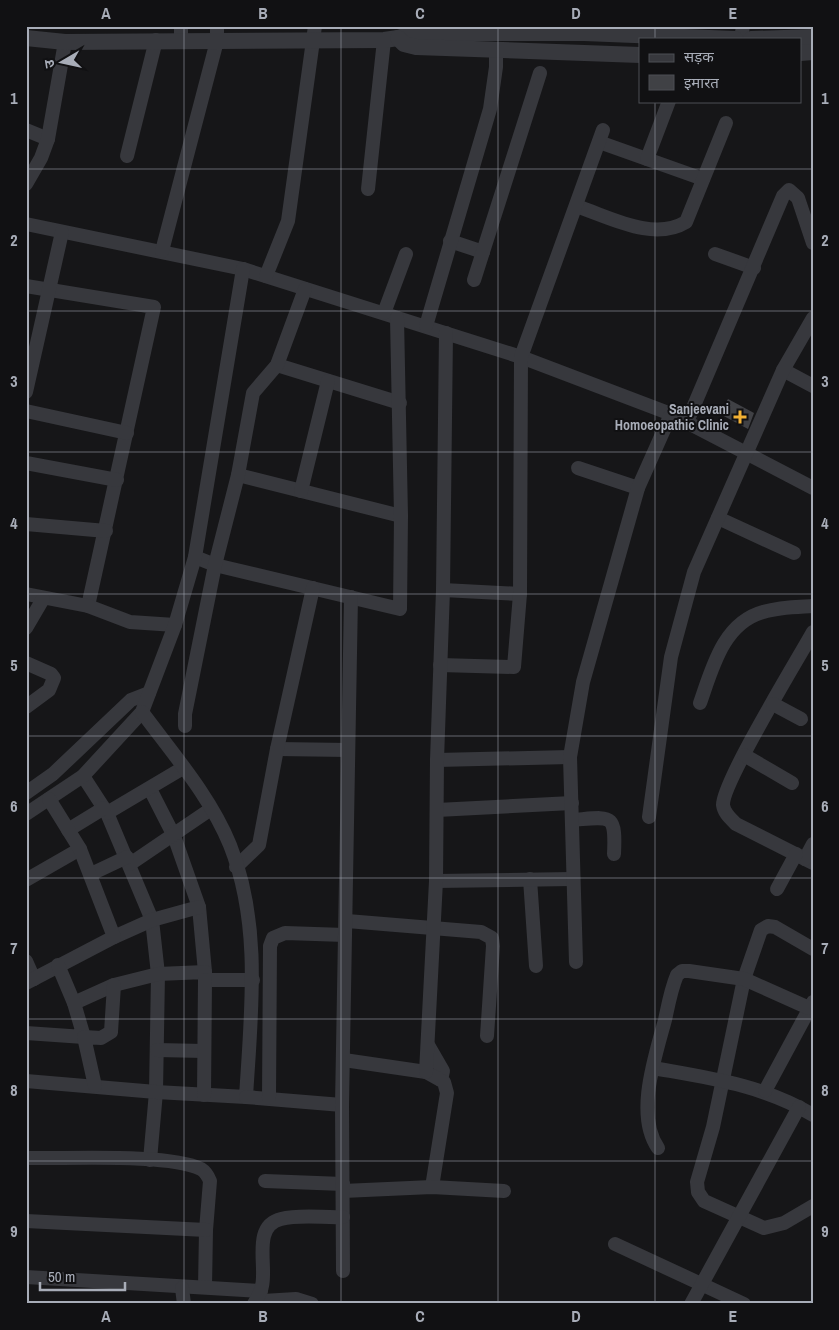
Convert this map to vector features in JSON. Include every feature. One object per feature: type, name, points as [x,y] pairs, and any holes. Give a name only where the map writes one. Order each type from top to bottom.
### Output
[{"type":"street","points":[[391,39],[413,29],[654,31],[726,38]]},
{"type":"street","points":[[266,276],[288,221],[314,33]]},
{"type":"street","points":[[26,38],[65,42],[156,40],[181,34],[314,33],[391,39],[416,47],[639,55]]},
{"type":"street","points":[[162,251],[217,34]]},
{"type":"street","points":[[782,38],[813,37]]},
{"type":"street","points":[[368,189],[391,39]]},
{"type":"street","points":[[127,156],[156,40]]},
{"type":"street","points":[[26,184],[41,158],[48,138],[65,42]]},
{"type":"street","points":[[426,326],[489,112],[496,67],[496,49]]},
{"type":"street","points":[[474,280],[540,73]]},
{"type":"street","points":[[647,159],[670,102]]},
{"type":"street","points":[[576,206],[645,229],[668,230],[686,222],[726,123]]},
{"type":"street","points":[[26,130],[48,138]]},
{"type":"street","points":[[440,665],[514,667],[520,594],[522,357],[601,136],[647,159],[703,180]]},
{"type":"street","points":[[687,422],[783,196],[789,190],[795,192],[798,198],[812,240]]},
{"type":"street","points":[[26,224],[243,269],[522,357],[670,414],[813,488]]},
{"type":"street","points":[[26,392],[62,232]]},
{"type":"street","points":[[450,241],[483,252]]},
{"type":"street","points":[[195,557],[215,565],[400,609],[402,516],[400,403],[391,316],[406,254]]},
{"type":"street","points":[[715,254],[754,268]]},
{"type":"street","points":[[29,803],[53,774],[142,712],[175,625],[195,557],[243,269]]},
{"type":"street","points":[[26,286],[154,307],[88,606]]},
{"type":"street","points":[[185,726],[185,714],[215,565],[238,475],[253,393],[277,365],[305,289]]},
{"type":"street","points":[[650,817],[671,657],[694,572],[748,455],[783,370],[813,318]]},
{"type":"street","points":[[426,1072],[436,881],[437,760],[443,590],[446,333]]},
{"type":"street","points":[[277,365],[400,403]]},
{"type":"street","points":[[783,370],[813,386]]},
{"type":"street","points":[[301,491],[328,381]]},
{"type":"street","points":[[26,411],[127,433]]},
{"type":"street","points":[[576,962],[572,879],[570,757],[583,682],[638,488],[670,414]]},
{"type":"street","points":[[26,463],[117,480]]},
{"type":"street","points":[[578,468],[638,488]]},
{"type":"street","points":[[238,475],[402,516]]},
{"type":"street","points":[[718,518],[794,553]]},
{"type":"street","points":[[26,524],[106,531]]},
{"type":"street","points":[[236,867],[259,845],[277,749],[312,588]]},
{"type":"street","points":[[443,590],[520,594]]},
{"type":"street","points":[[26,594],[43,599],[88,606],[130,622],[175,625]]},
{"type":"street","points":[[343,1271],[342,1105],[351,597]]},
{"type":"street","points":[[26,628],[43,599]]},
{"type":"street","points":[[700,703],[716,655],[741,623],[763,611],[813,606]]},
{"type":"street","points":[[804,859],[736,824],[726,814],[723,806],[724,796],[744,755],[813,632]]},
{"type":"street","points":[[26,663],[52,674],[54,678],[49,690],[26,707]]},
{"type":"street","points":[[29,803],[48,799],[83,776],[131,700],[149,693]]},
{"type":"street","points":[[773,704],[802,719]]},
{"type":"street","points":[[142,712],[211,808],[230,845],[248,918],[253,980],[258,1098]]},
{"type":"street","points":[[277,749],[348,750]]},
{"type":"street","points":[[744,755],[792,783]]},
{"type":"street","points":[[437,760],[570,757]]},
{"type":"street","points":[[68,830],[150,789],[183,768]]},
{"type":"street","points":[[83,776],[106,811],[129,861],[152,920],[158,974],[156,1092],[150,1160]]},
{"type":"street","points":[[150,789],[174,836],[199,907],[205,976],[204,1095]]},
{"type":"street","points":[[48,799],[80,849],[114,937]]},
{"type":"street","points":[[436,810],[572,803]]},
{"type":"street","points":[[91,874],[129,861],[174,836],[211,808]]},
{"type":"street","points":[[572,820],[603,818],[612,822],[615,829],[614,854]]},
{"type":"street","points":[[777,889],[804,859],[813,844]]},
{"type":"street","points":[[26,880],[80,849]]},
{"type":"street","points":[[530,879],[536,966]]},
{"type":"street","points":[[436,881],[572,879]]},
{"type":"street","points":[[26,961],[30,981],[114,937],[152,920],[199,907]]},
{"type":"street","points":[[258,1098],[270,946],[273,938],[285,933],[346,928],[434,927],[481,932],[492,938],[494,946],[487,1036]]},
{"type":"street","points":[[813,949],[775,927],[764,928],[744,979],[713,1128],[697,1182],[698,1192],[704,1201],[764,1228],[784,1223],[813,1206]]},
{"type":"street","points":[[58,966],[74,1003],[95,1086]]},
{"type":"street","points":[[658,1148],[651,1138],[648,1116],[653,1068],[677,975],[682,971],[744,979],[811,1005],[765,1092]]},
{"type":"street","points":[[74,1003],[114,985],[158,974],[253,980]]},
{"type":"street","points":[[26,1033],[101,1038],[111,1032],[114,985]]},
{"type":"street","points":[[427,1044],[443,1072],[441,1080]]},
{"type":"street","points":[[157,1050],[204,1051]]},
{"type":"street","points":[[344,1060],[426,1072],[441,1080],[447,1093],[432,1187]]},
{"type":"street","points":[[653,1068],[723,1080],[765,1092],[813,1115]]},
{"type":"street","points":[[26,1081],[342,1105]]},
{"type":"street","points":[[691,1304],[799,1107]]},
{"type":"street","points":[[26,1158],[150,1160],[180,1164],[202,1170],[208,1175],[210,1181],[206,1230],[205,1287]]},
{"type":"street","points":[[265,1181],[343,1187],[432,1187],[504,1191]]},
{"type":"street","points":[[260,1299],[263,1238],[265,1229],[271,1223],[282,1218],[343,1218]]},
{"type":"street","points":[[26,1221],[206,1230]]},
{"type":"street","points":[[615,1244],[744,1304]]},
{"type":"street","points":[[26,1277],[182,1288],[205,1287],[260,1299],[296,1299],[312,1304]]},
{"type":"street","points":[[182,1288],[184,1304]]},
{"type":"building","points":[[728,399],[754,413],[748,429],[720,414]]},
{"type":"place","name":"Sanjeevani Homoeopathic Clinic","points":[[740,417]]}]
